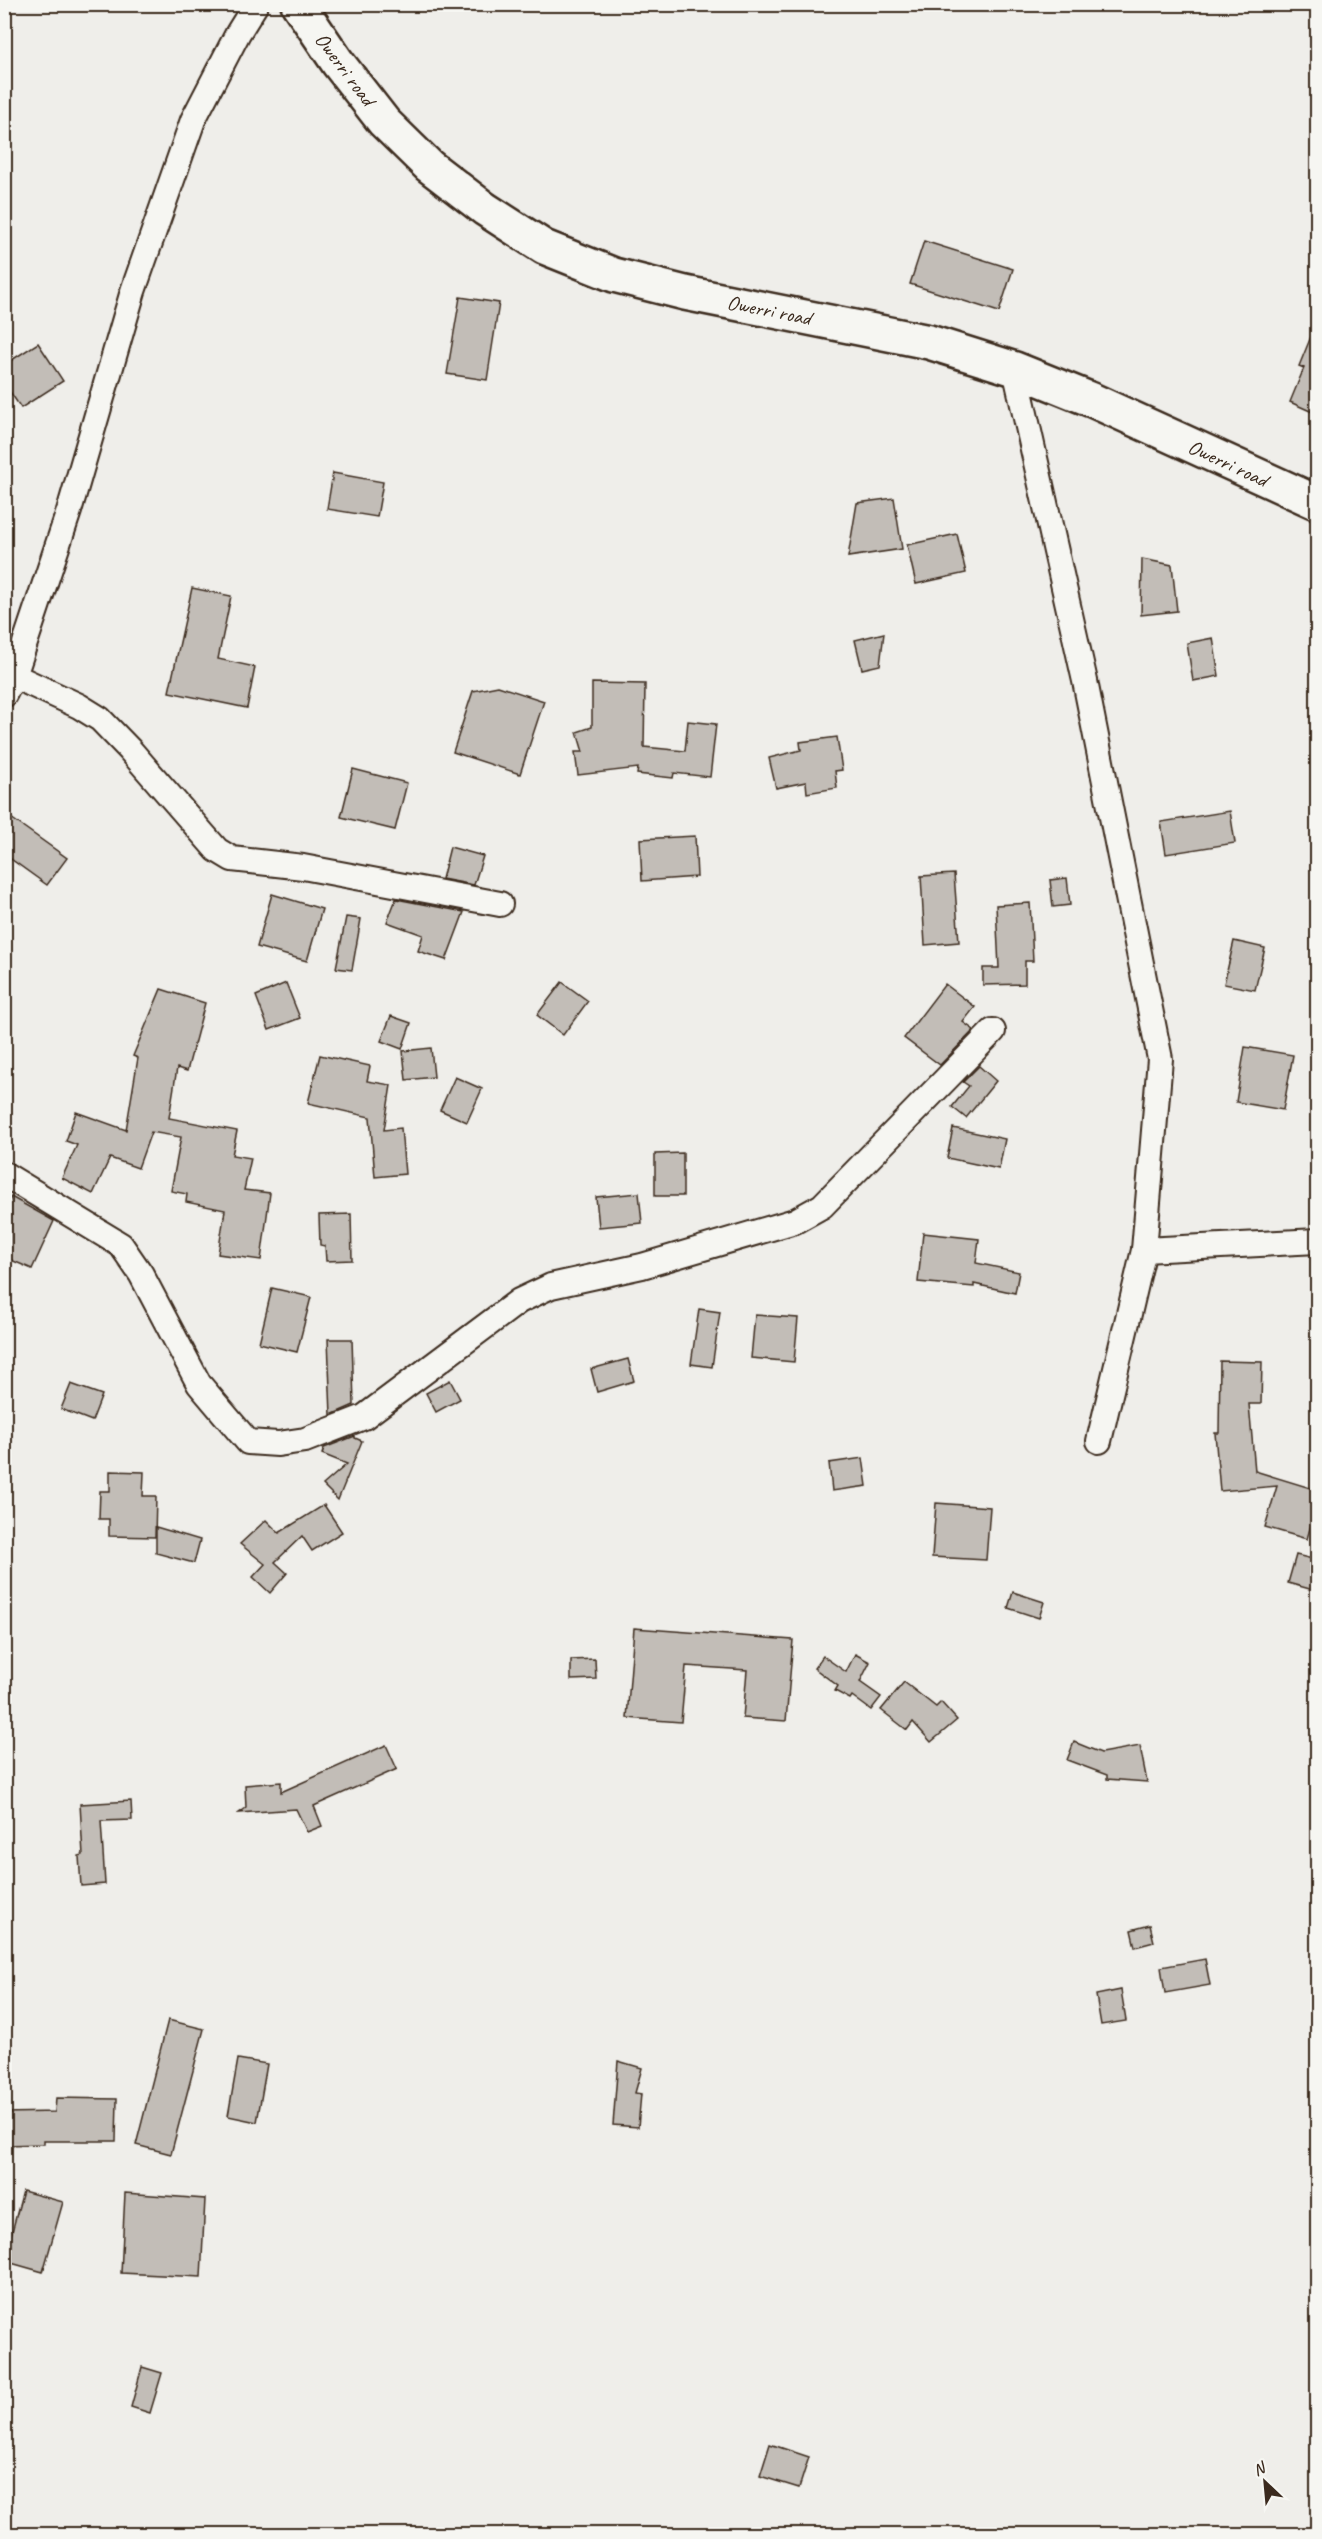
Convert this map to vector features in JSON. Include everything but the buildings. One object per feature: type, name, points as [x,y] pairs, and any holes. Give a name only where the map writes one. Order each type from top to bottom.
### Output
[{"type":"main road","name":"Owerri road","points":[[298,4],[338,63],[384,122],[429,166],[485,209],[544,247],[614,275],[685,293],[929,342],[1015,369],[1092,400],[1317,503]]},
{"type":"street","points":[[256,4],[238,33],[193,120],[134,291],[69,511],[9,686],[80,706],[99,720],[130,750],[218,850],[232,859],[303,867],[500,904]]},
{"type":"street","points":[[1015,369],[1085,681],[1160,1059],[1144,1250],[1099,1441]]},
{"type":"street","points":[[4,1174],[121,1245],[141,1274],[199,1384],[248,1442],[278,1444],[305,1440],[364,1418],[519,1301],[551,1286],[642,1266],[795,1221],[822,1206],[993,1031]]},
{"type":"street","points":[[1144,1250],[1317,1241]]}]
